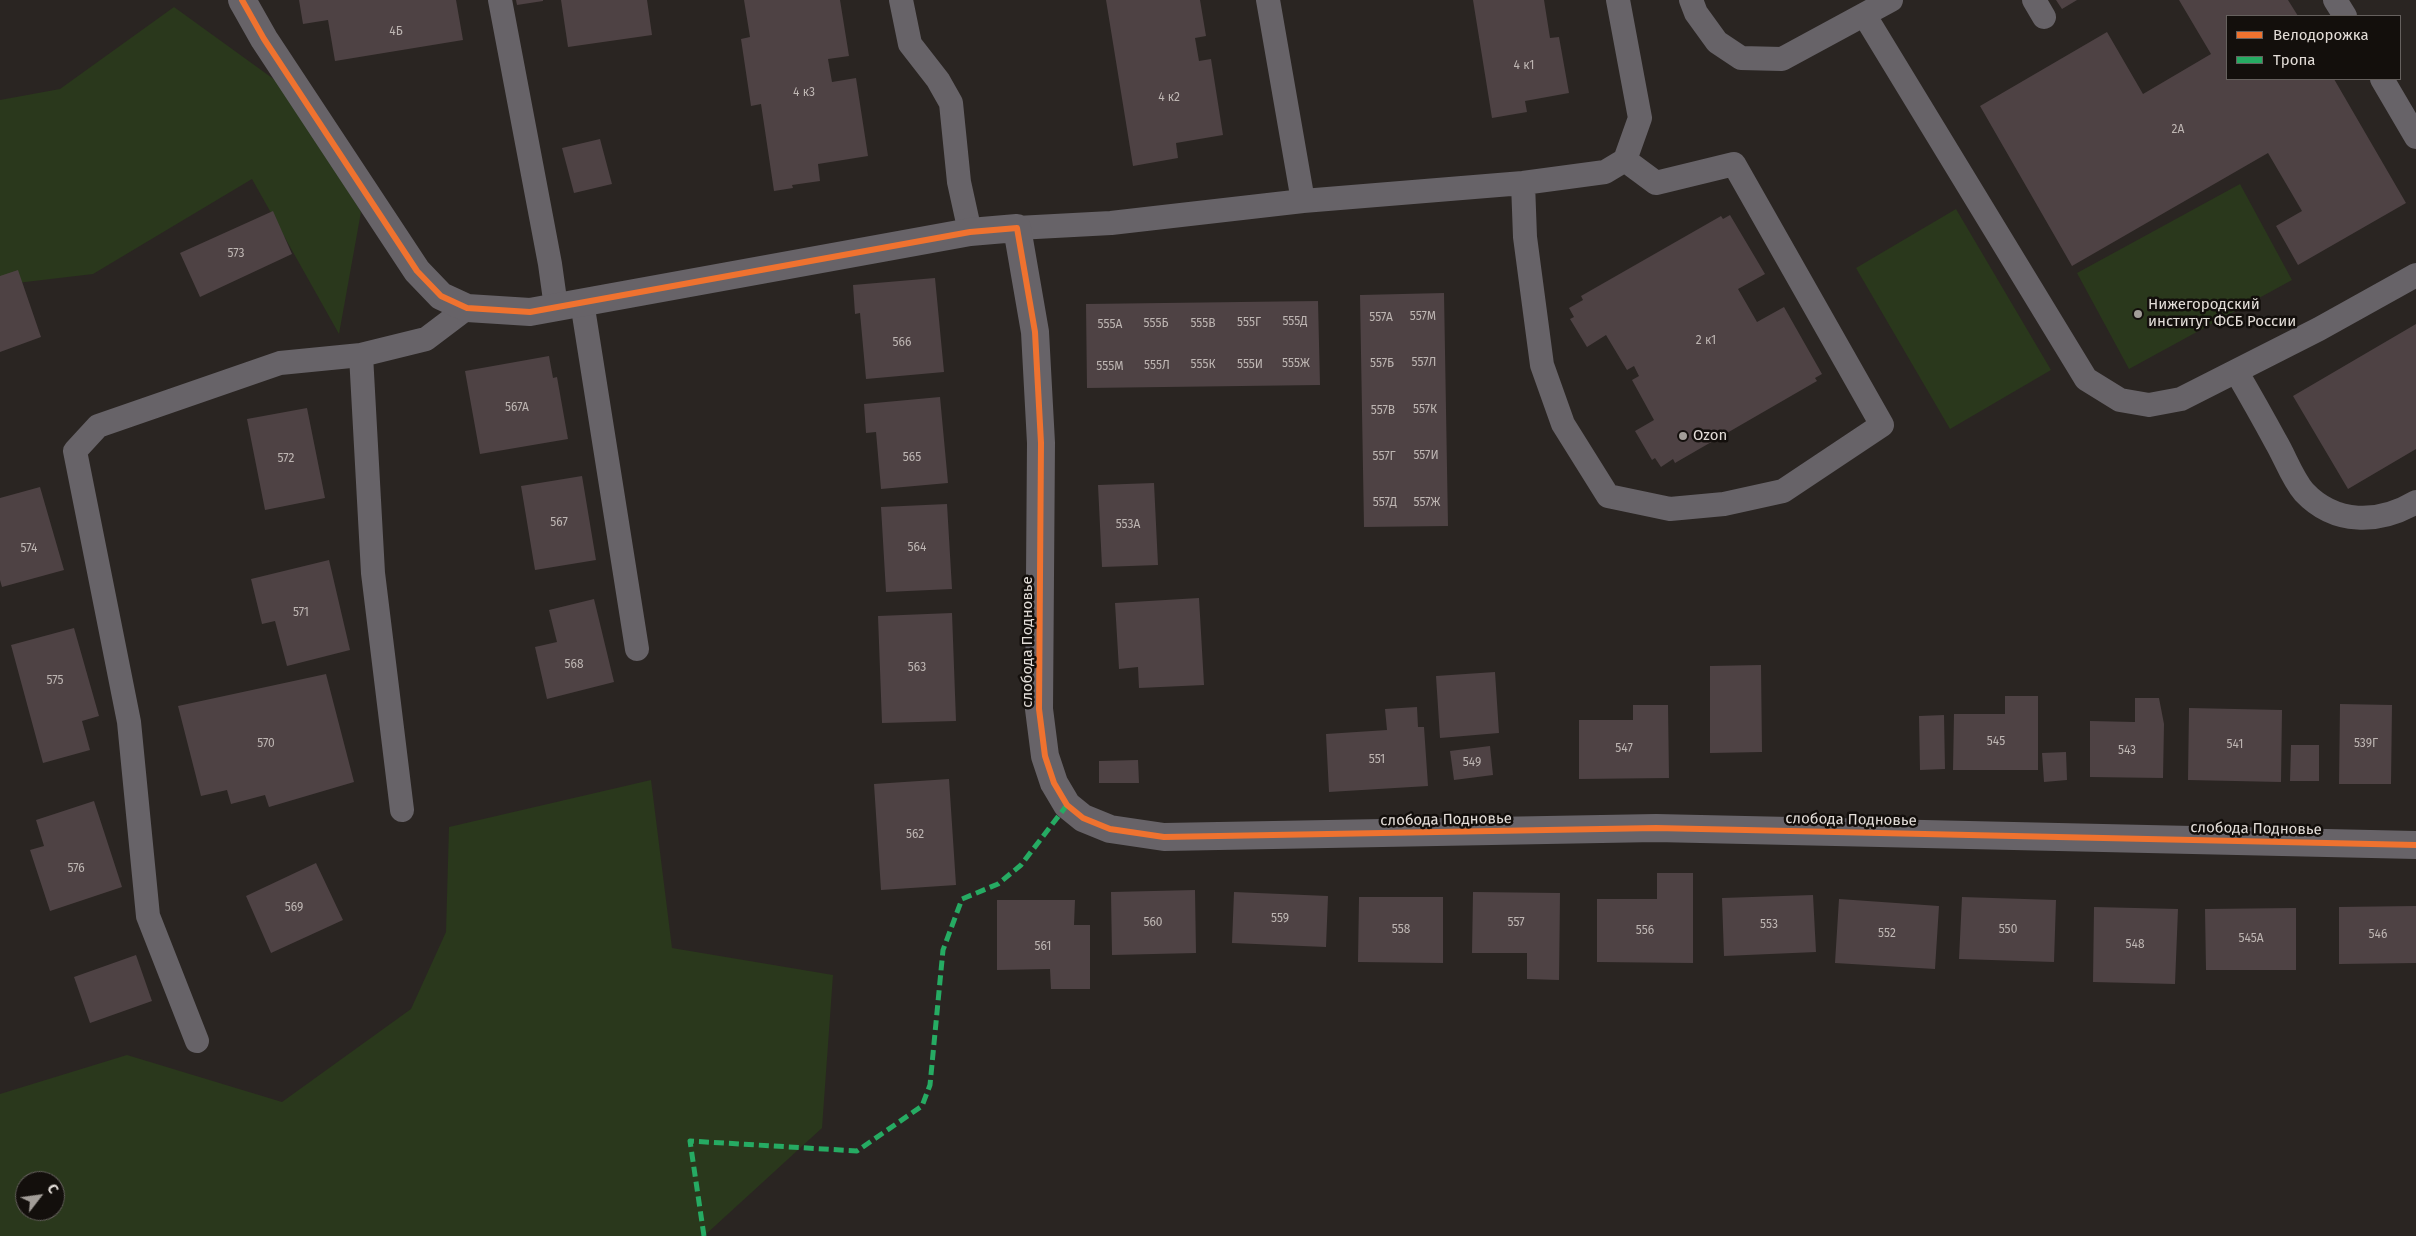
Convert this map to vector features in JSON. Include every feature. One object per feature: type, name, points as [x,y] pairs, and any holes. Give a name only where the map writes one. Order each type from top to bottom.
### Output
[{"type":"street","points":[[242,0],[264,39],[417,271],[441,296],[468,308],[530,312],[970,232],[1016,228]]},
{"type":"street","name":"слобода Подновье","points":[[1016,228],[1035,332],[1041,443],[1040,709],[1045,756],[1054,784],[1067,805],[1083,818],[1110,829],[1164,837],[1656,828],[2416,845]]},
{"type":"lane","points":[[500,0],[550,264],[556,307]]},
{"type":"lane","points":[[901,0],[910,44],[938,80],[951,103],[959,182],[970,232]]},
{"type":"lane","points":[[1268,0],[1303,201]]},
{"type":"lane","points":[[1016,228],[1111,223],[1303,201],[1523,183],[1605,172],[1625,160],[1640,118],[1618,0]]},
{"type":"lane","points":[[1691,0],[1696,13],[1716,42],[1741,58],[1782,59],[1865,16],[1891,0]]},
{"type":"lane","points":[[2335,0],[2344,15]]},
{"type":"lane","points":[[1865,16],[2086,379],[2120,400],[2149,405],[2181,399],[2319,329],[2416,275]]},
{"type":"lane","points":[[2383,80],[2416,136]]},
{"type":"lane","points":[[1523,183],[1525,237],[1542,365],[1563,424],[1608,496],[1670,509],[1724,504],[1783,491],[1882,425],[1734,164],[1656,183],[1625,160]]},
{"type":"lane","points":[[582,302],[637,649]]},
{"type":"lane","points":[[197,1041],[148,916],[129,722],[76,452],[98,426],[280,363],[361,355],[426,339],[468,308]]},
{"type":"lane","points":[[361,355],[373,573],[402,810]]},
{"type":"lane","points":[[2236,371],[2303,491],[2321,507],[2343,516],[2368,518],[2394,514],[2416,502]]},
{"type":"green space","points":[[174,7],[286,88],[361,212],[339,334],[252,179],[93,274],[0,285],[0,100],[60,89]]},
{"type":"green space","points":[[2240,184],[2292,280],[2129,369],[2077,273]]},
{"type":"green space","points":[[1956,209],[2051,370],[1950,429],[1856,268]]},
{"type":"green space","points":[[651,780],[672,948],[833,975],[822,1128],[704,1236],[0,1236],[0,1094],[127,1055],[282,1102],[411,1009],[446,932],[449,827]]},
{"type":"building","points":[[299,0],[456,0],[463,40],[335,61],[328,20],[303,24]]},
{"type":"building","points":[[516,0],[543,0],[543,1],[517,5]]},
{"type":"building","points":[[561,0],[647,0],[652,35],[568,47]]},
{"type":"building","points":[[744,0],[840,0],[849,56],[828,59],[832,82],[856,78],[868,156],[818,164],[820,181],[792,185],[793,188],[774,191],[761,104],[751,106],[741,39],[750,37]]},
{"type":"building","points":[[1106,0],[1200,0],[1206,36],[1195,38],[1199,61],[1211,59],[1223,135],[1176,143],[1178,158],[1133,166]]},
{"type":"building","points":[[1473,0],[1544,0],[1550,38],[1559,37],[1569,93],[1525,101],[1527,112],[1492,118]]},
{"type":"building","points":[[2056,0],[2077,0],[2062,9]]},
{"type":"building","points":[[2179,0],[2288,0],[2297,15],[2226,15],[2226,80],[2335,80],[2406,203],[2298,265],[2276,226],[2302,211],[2268,153],[2072,266],[1980,106],[2107,32],[2143,94],[2211,54]]},
{"type":"building","points":[[600,139],[612,184],[574,193],[562,148]]},
{"type":"building","points":[[273,211],[292,254],[200,297],[180,253]]},
{"type":"building","points":[[1730,215],[1765,274],[1738,289],[1757,322],[1784,307],[1822,374],[1815,378],[1817,381],[1675,463],[1673,459],[1661,467],[1655,458],[1652,460],[1635,431],[1654,420],[1632,380],[1639,376],[1634,366],[1627,370],[1606,335],[1587,347],[1570,319],[1574,317],[1569,308],[1583,300],[1581,296],[1721,216],[1723,219]]},
{"type":"building","points":[[18,270],[41,337],[0,352],[0,276]]},
{"type":"building","points":[[935,278],[944,372],[866,379],[860,313],[855,314],[853,285]]},
{"type":"building","points":[[1444,293],[1448,526],[1364,527],[1360,295]]},
{"type":"building","points":[[1318,301],[1320,385],[1087,388],[1086,304]]},
{"type":"building","points":[[2416,324],[2416,449],[2348,489],[2293,396]]},
{"type":"building","points":[[549,356],[553,378],[557,377],[568,439],[480,454],[465,371]]},
{"type":"building","points":[[940,397],[948,483],[881,489],[876,432],[866,433],[864,404]]},
{"type":"building","points":[[307,408],[325,498],[265,510],[247,419]]},
{"type":"building","points":[[582,476],[596,560],[535,570],[521,486]]},
{"type":"building","points":[[1154,483],[1158,565],[1102,567],[1098,485]]},
{"type":"building","points":[[40,487],[64,570],[2,587],[0,580],[0,498]]},
{"type":"building","points":[[947,504],[952,589],[886,592],[881,507]]},
{"type":"building","points":[[329,560],[350,650],[287,666],[275,621],[262,624],[251,579]]},
{"type":"building","points":[[1199,598],[1204,685],[1139,688],[1138,667],[1119,669],[1115,603]]},
{"type":"building","points":[[594,599],[614,682],[547,699],[535,647],[557,642],[549,610]]},
{"type":"building","points":[[952,613],[956,721],[882,723],[878,616]]},
{"type":"building","points":[[74,628],[99,716],[82,721],[90,750],[43,763],[11,645]]},
{"type":"building","points":[[1761,665],[1762,752],[1710,753],[1710,666]]},
{"type":"building","points":[[1495,672],[1499,733],[1440,738],[1436,676]]},
{"type":"building","points":[[326,674],[354,782],[269,807],[265,795],[231,804],[227,790],[201,796],[178,706]]},
{"type":"building","points":[[2005,696],[2038,696],[2038,770],[1953,770],[1954,714],[2005,714]]},
{"type":"building","points":[[2135,698],[2159,698],[2164,724],[2163,778],[2090,777],[2090,721],[2135,722]]},
{"type":"building","points":[[2340,704],[2392,705],[2391,784],[2339,784]]},
{"type":"building","points":[[1633,705],[1668,705],[1669,778],[1579,779],[1579,720],[1633,720]]},
{"type":"building","points":[[1417,707],[1418,727],[1424,727],[1428,786],[1329,792],[1326,734],[1387,730],[1385,709]]},
{"type":"building","points":[[2189,708],[2282,710],[2281,782],[2188,780]]},
{"type":"building","points":[[1944,715],[1945,769],[1920,770],[1919,716]]},
{"type":"building","points":[[2291,745],[2319,745],[2319,781],[2290,781]]},
{"type":"building","points":[[1490,746],[1493,775],[1454,780],[1450,751]]},
{"type":"building","points":[[2066,752],[2067,780],[2044,782],[2042,753]]},
{"type":"building","points":[[1138,760],[1139,783],[1099,783],[1099,761]]},
{"type":"building","points":[[949,779],[956,885],[881,890],[874,784]]},
{"type":"building","points":[[94,801],[122,887],[50,911],[30,850],[44,846],[36,820]]},
{"type":"building","points":[[316,863],[343,920],[271,953],[246,896]]},
{"type":"building","points":[[1657,873],[1693,873],[1693,963],[1597,962],[1597,899],[1657,899]]},
{"type":"building","points":[[1195,890],[1196,953],[1112,955],[1111,892]]},
{"type":"building","points":[[1234,892],[1328,896],[1326,947],[1232,943]]},
{"type":"building","points":[[1473,892],[1560,893],[1559,980],[1527,979],[1527,953],[1472,953]]},
{"type":"building","points":[[1813,895],[1816,952],[1724,956],[1722,898]]},
{"type":"building","points":[[1359,897],[1443,897],[1443,963],[1358,962]]},
{"type":"building","points":[[1962,897],[2056,900],[2054,962],[1959,959]]},
{"type":"building","points":[[1839,899],[1939,906],[1935,969],[1835,963]]},
{"type":"building","points":[[997,900],[1075,900],[1074,925],[1090,925],[1090,989],[1051,989],[1050,969],[997,970]]},
{"type":"building","points":[[2416,906],[2416,963],[2339,964],[2339,907]]},
{"type":"building","points":[[2094,907],[2178,909],[2175,984],[2093,982]]},
{"type":"building","points":[[2296,908],[2296,970],[2206,970],[2205,909]]},
{"type":"building","points":[[136,955],[152,1001],[90,1023],[74,977]]},
{"type":"marked path","points":[[704,1236],[690,1141],[857,1151],[922,1106],[930,1085],[943,950],[962,899],[998,884],[1021,865],[1067,805]]},
{"type":"cycle path","points":[[242,0],[264,39],[417,271],[441,296],[467,308],[530,312],[970,232],[1017,228],[1035,332],[1041,443],[1039,709],[1045,756],[1054,783],[1067,805],[1083,818],[1110,829],[1164,837],[1656,828],[2416,845]]},
{"type":"place","name":"Нижегородский институт ФСБ России","points":[[2138,314]]},
{"type":"place","name":"Ozon","points":[[1683,436]]}]
